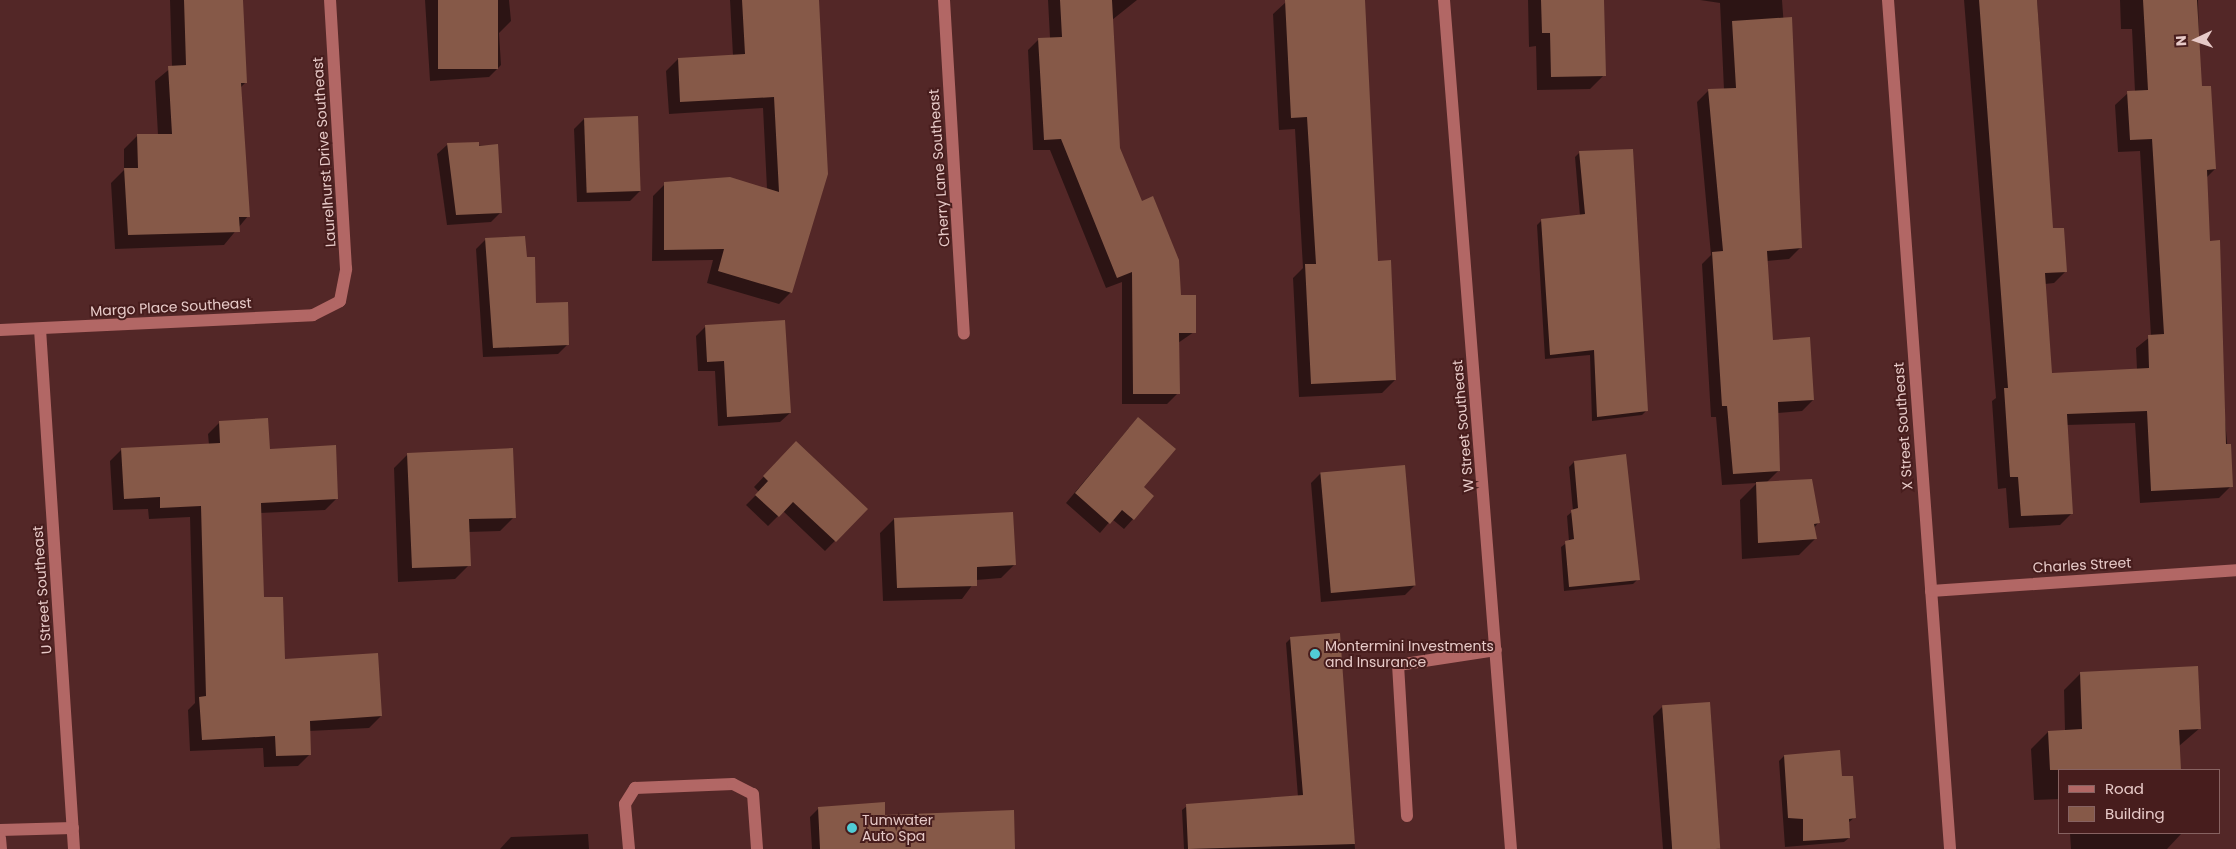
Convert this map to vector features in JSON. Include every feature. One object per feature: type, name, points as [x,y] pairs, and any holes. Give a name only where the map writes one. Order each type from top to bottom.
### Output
[{"type":"street","name":"Laurelhurst Drive Southeast","points":[[330,0],[346,270],[340,301]]},
{"type":"street","name":"Cherry Lane Southeast","points":[[944,0],[964,333]]},
{"type":"street","name":"W Street Southeast","points":[[1444,0],[1510,849]]},
{"type":"street","name":"X Street Southeast","points":[[1888,0],[1950,849]]},
{"type":"street","name":"Margo Place Southeast","points":[[0,330],[313,315],[340,301]]},
{"type":"street","name":"U Street Southeast","points":[[40,329],[74,849]]},
{"type":"street","name":"Charles Street","points":[[1931,590],[2236,570]]},
{"type":"street","points":[[1407,816],[1398,665],[1496,650]]},
{"type":"street","points":[[629,849],[625,804],[635,788],[733,784],[753,794],[757,849]]},
{"type":"street","points":[[0,830],[73,828]]},
{"type":"street","points":[[0,838],[1,849]]},
{"type":"building","points":[[184,0],[243,0],[247,83],[241,83],[250,217],[239,217],[240,232],[128,235],[124,168],[138,168],[137,134],[172,134],[168,66],[186,65]]},
{"type":"building","points":[[438,0],[498,0],[498,69],[438,69]]},
{"type":"building","points":[[742,0],[819,0],[828,174],[792,293],[718,271],[724,249],[664,250],[664,182],[730,177],[779,192],[774,97],[680,102],[678,58],[745,54]]},
{"type":"building","points":[[1060,0],[1112,0],[1120,148],[1142,201],[1153,196],[1179,260],[1181,295],[1196,295],[1196,333],[1179,333],[1180,394],[1133,394],[1132,272],[1117,278],[1061,139],[1044,140],[1038,38],[1062,37]]},
{"type":"building","points":[[1285,0],[1365,0],[1378,261],[1391,260],[1396,380],[1311,384],[1305,264],[1316,264],[1307,117],[1291,118]]},
{"type":"building","points":[[1541,0],[1604,0],[1606,76],[1551,77],[1550,33],[1542,33]]},
{"type":"building","points":[[1979,0],[2037,0],[2053,228],[2064,228],[2067,272],[2045,273],[2052,373],[2149,368],[2148,335],[2164,334],[2152,139],[2130,140],[2127,91],[2148,90],[2143,0],[2197,0],[2202,86],[2211,86],[2216,169],[2207,170],[2210,241],[2220,240],[2226,444],[2231,444],[2233,487],[2151,491],[2147,411],[2067,414],[2073,514],[2021,516],[2018,477],[2010,477],[2004,388],[2008,388]]},
{"type":"building","points":[[1792,17],[1802,248],[1767,251],[1773,340],[1810,337],[1814,400],[1778,402],[1780,471],[1733,474],[1727,406],[1722,406],[1712,252],[1723,251],[1708,89],[1736,88],[1732,21]]},
{"type":"building","points":[[638,116],[641,191],[587,193],[584,118]]},
{"type":"building","points":[[479,142],[479,146],[498,144],[502,213],[456,215],[447,143]]},
{"type":"building","points":[[1633,149],[1648,411],[1597,417],[1594,350],[1550,355],[1541,219],[1585,214],[1579,151]]},
{"type":"building","points":[[525,236],[527,257],[535,257],[536,303],[568,302],[569,345],[493,348],[485,238]]},
{"type":"building","points":[[785,320],[791,413],[727,417],[724,361],[707,362],[705,325]]},
{"type":"building","points":[[1138,417],[1176,449],[1144,487],[1154,496],[1134,520],[1122,510],[1110,524],[1075,493]]},
{"type":"building","points":[[268,418],[270,449],[336,445],[338,499],[261,503],[264,597],[283,597],[285,659],[378,653],[382,716],[310,721],[311,755],[276,756],[275,736],[202,740],[199,697],[206,696],[201,506],[160,508],[160,497],[124,499],[121,448],[220,443],[219,421]]},
{"type":"building","points":[[796,441],[868,509],[836,542],[793,502],[779,517],[755,495],[768,481],[763,476]]},
{"type":"building","points":[[513,448],[516,518],[469,519],[471,566],[412,568],[407,453]]},
{"type":"building","points":[[1626,454],[1640,580],[1569,587],[1565,541],[1574,539],[1571,510],[1578,508],[1574,461]]},
{"type":"building","points":[[1405,465],[1416,586],[1331,593],[1320,472]]},
{"type":"building","points":[[1812,479],[1820,523],[1814,524],[1817,539],[1758,543],[1756,482]]},
{"type":"building","points":[[1013,512],[1016,565],[977,567],[977,586],[897,588],[894,518]]},
{"type":"building","points":[[1340,633],[1355,844],[1188,849],[1186,804],[1303,795],[1290,637]]},
{"type":"building","points":[[2198,666],[2201,729],[2179,730],[2181,769],[2050,770],[2048,731],[2082,729],[2080,672]]},
{"type":"building","points":[[1710,702],[1720,849],[1672,849],[1662,705]]},
{"type":"building","points":[[1840,750],[1842,776],[1853,776],[1856,818],[1849,819],[1850,838],[1803,841],[1803,819],[1788,818],[1784,755]]},
{"type":"building","points":[[885,802],[885,815],[1014,810],[1015,849],[820,849],[818,807]]},
{"type":"place","name":"Montermini Investments and Insurance","points":[[1315,654]]},
{"type":"place","name":"Tumwater Auto Spa","points":[[852,828]]}]
